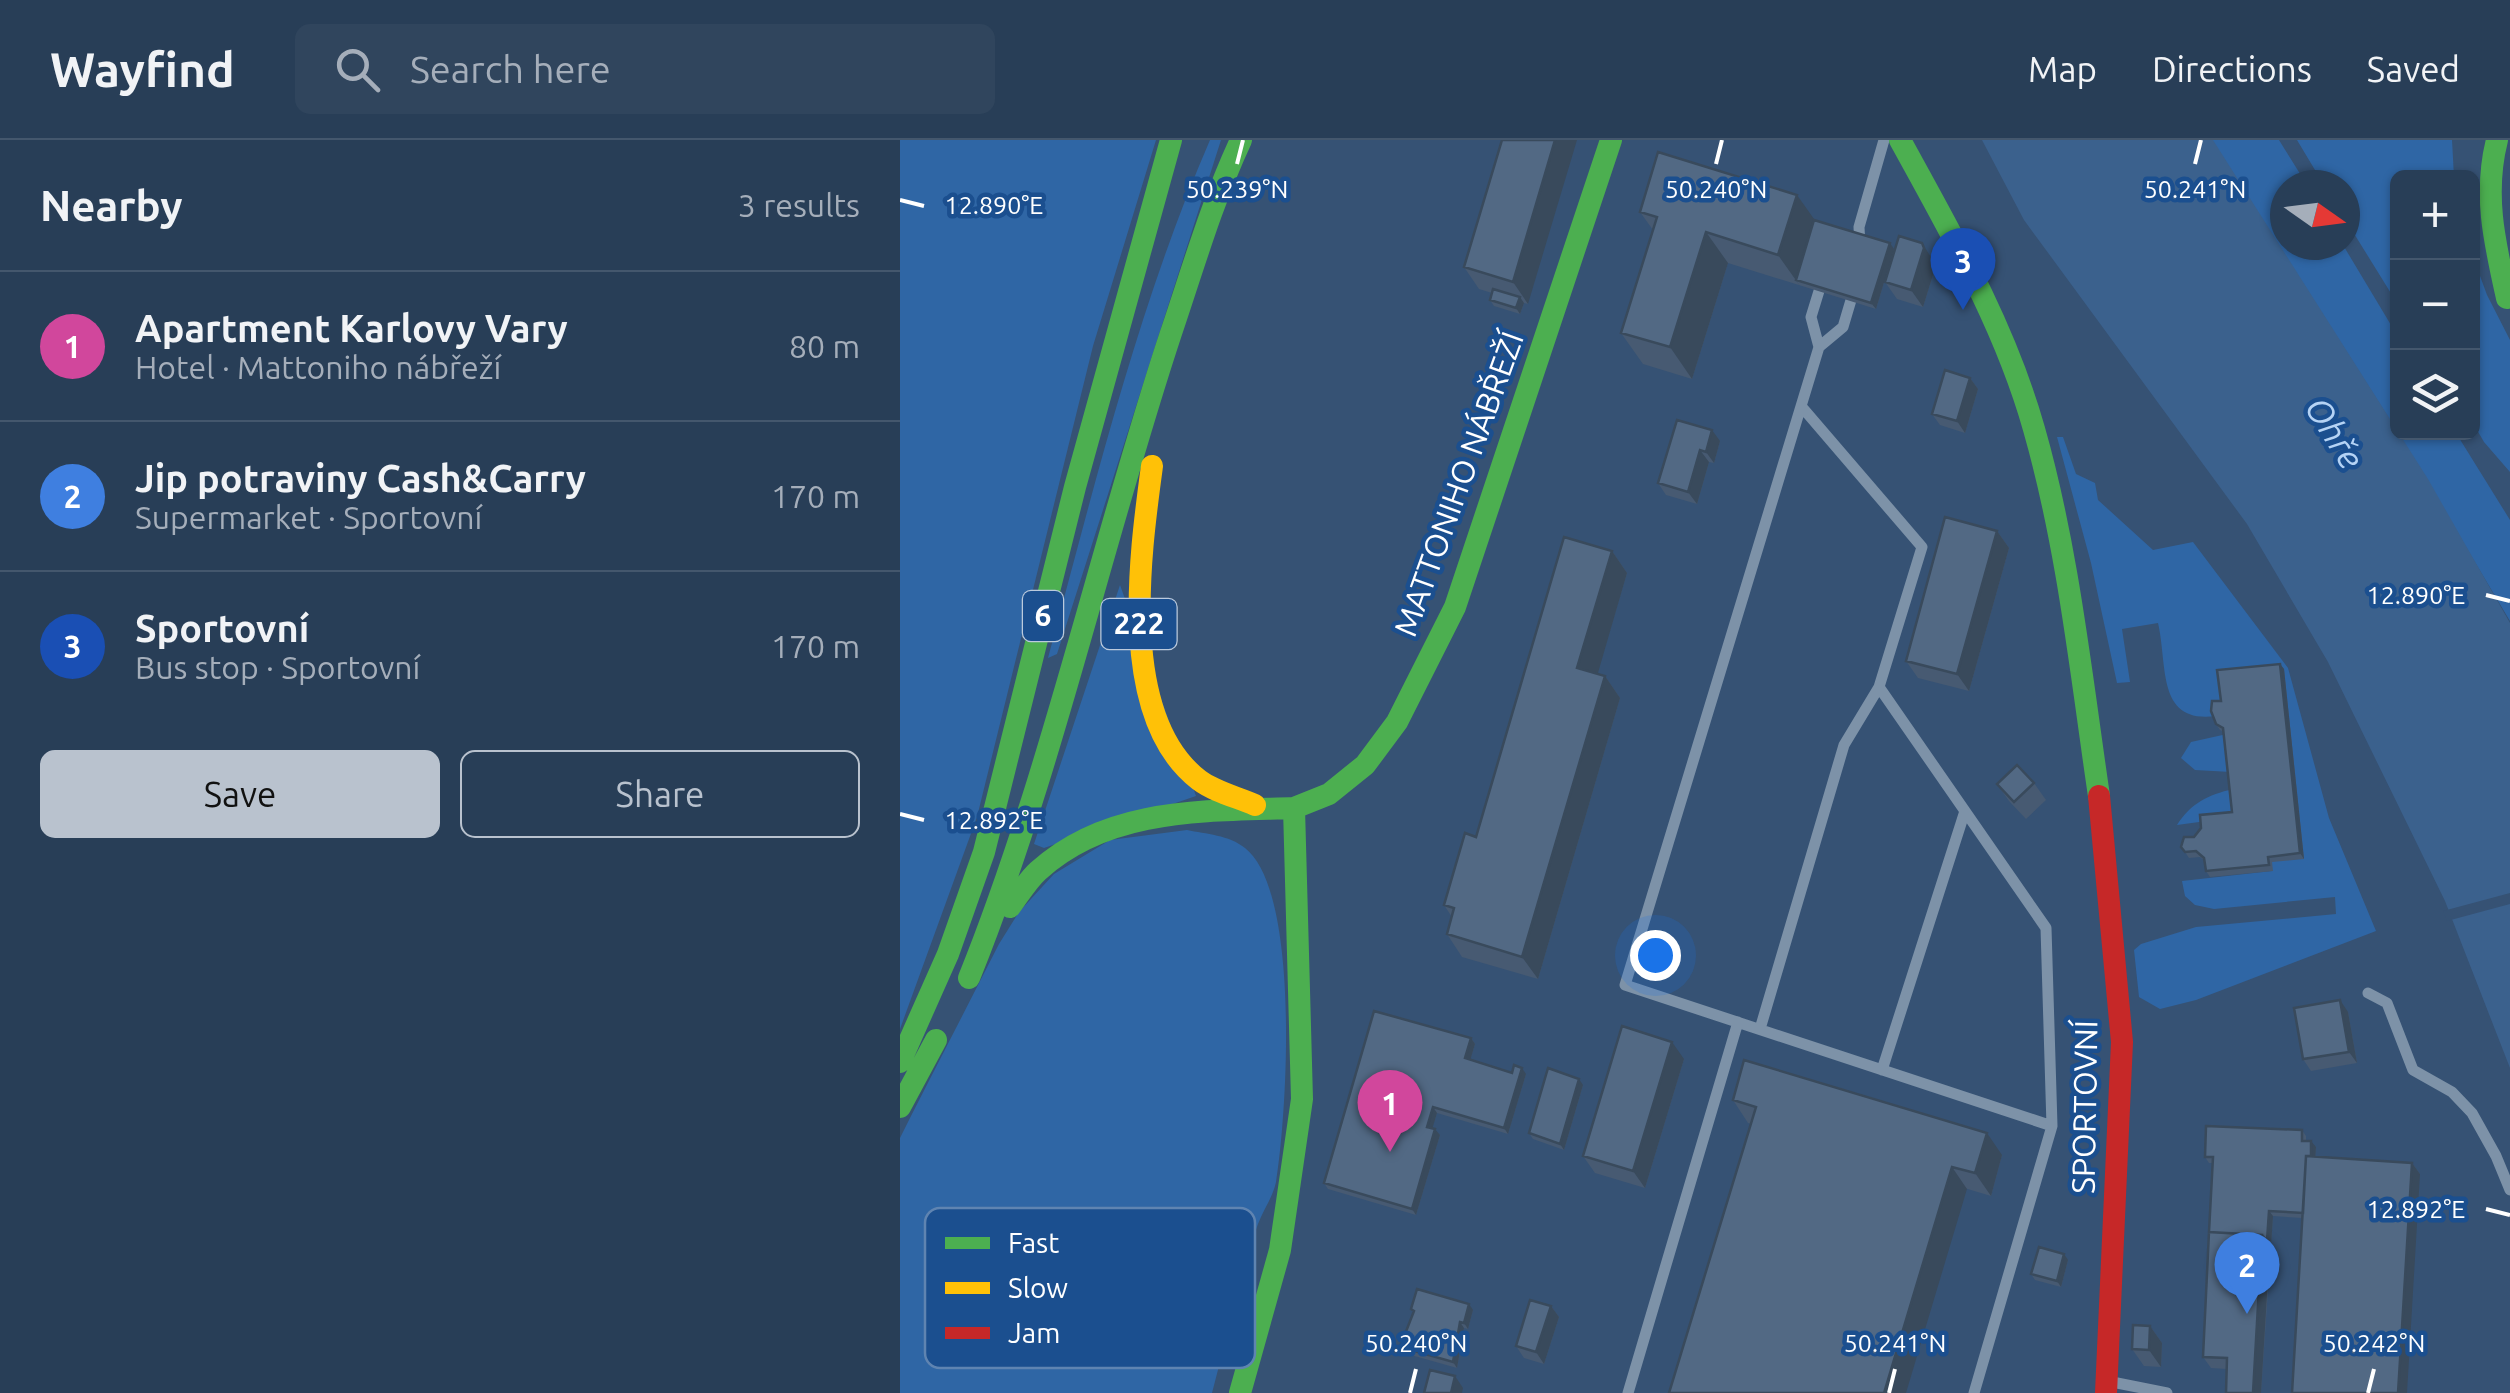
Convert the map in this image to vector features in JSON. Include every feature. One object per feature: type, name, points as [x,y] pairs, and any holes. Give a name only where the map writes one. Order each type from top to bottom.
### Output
[{"type":"main road","points":[[1134,277],[1171,140]]},
{"type":"main road","name":"6","points":[[900,1062],[948,954],[984,852],[1074,487],[1134,277],[1188,140]]},
{"type":"main road","name":"6","points":[[900,1107],[960,995],[1008,881],[1155,382],[1222,180],[1241,140]]},
{"type":"main road","name":"MATTONIHO NÁBŘEŽÍ","points":[[1294,808],[1329,794],[1365,764],[1397,722],[1455,607],[1611,140]]},
{"type":"main road","name":"SPORTOVNÍ","points":[[1900,140],[1985,297],[2034,428],[2068,585],[2103,822],[2122,1042],[2107,1387]]},
{"type":"main road","points":[[2497,140],[2488,171],[2489,216],[2508,300]]},
{"type":"main road","points":[[2480,241],[2508,300]]},
{"type":"main road","name":"222","points":[[1155,382],[1139,620],[1147,682],[1164,735],[1195,777],[1264,809],[1294,808]]},
{"type":"main road","points":[[1255,1339],[1280,1250],[1302,1099],[1294,808]]},
{"type":"main road","points":[[960,995],[1026,880],[1064,847],[1102,827],[1143,818],[1264,809]]},
{"type":"main road","points":[[1240,1393],[1247,1368]]},
{"type":"lane","points":[[1861,267],[1860,227],[1884,140]]},
{"type":"lane","points":[[1850,237],[1860,227]]},
{"type":"lane","points":[[1825,271],[1811,317],[1819,347],[1625,985],[2052,1126]]},
{"type":"lane","points":[[1819,347],[1843,327],[1856,282]]},
{"type":"lane","points":[[1760,1029],[1844,745],[1879,687],[1922,547],[1801,406]]},
{"type":"lane","points":[[1879,687],[2046,928],[2052,1126],[1974,1393]]},
{"type":"lane","points":[[1882,1070],[1965,811]]},
{"type":"lane","points":[[2368,994],[2387,1004],[2413,1070],[2452,1092],[2472,1113],[2510,1190]]},
{"type":"lane","points":[[1628,1393],[1738,1022]]},
{"type":"lane","points":[[2107,1387],[2166,1393]]},
{"type":"shaded area","points":[[900,140],[1156,140],[1093,346],[977,817],[900,1029]]},
{"type":"shaded area","points":[[1210,140],[1221,140],[1057,654],[1048,658],[1139,331]]},
{"type":"shaded area","points":[[2212,140],[2279,140],[2298,170],[2270,170],[2270,231]]},
{"type":"shaded area","points":[[2297,140],[2452,140],[2454,170],[2390,170],[2390,292],[2360,243],[2360,170],[2315,170]]},
{"type":"shaded area","points":[[2288,260],[2352,260],[2390,323],[2390,420]]},
{"type":"shaded area","points":[[2480,276],[2510,340],[2510,472],[2480,435]]},
{"type":"shaded area","points":[[2057,437],[2063,437],[2076,474],[2095,483],[2098,500],[2153,550],[2193,542],[2288,668],[2329,818],[2376,931],[2196,1000],[2160,1009],[2139,997],[2134,950],[2141,944],[2196,927],[2336,914],[2335,897],[2214,909],[2195,905],[2185,896],[2182,881],[2272,871],[2272,862],[2225,706],[2216,716],[2197,716],[2183,711],[2174,701],[2168,689],[2158,623],[2122,629],[2130,682],[2117,683],[2091,563]]},
{"type":"shaded area","points":[[2402,440],[2460,440],[2510,520],[2510,621]]},
{"type":"shaded area","points":[[1120,585],[1196,796],[1044,848],[1034,844]]},
{"type":"shaded area","points":[[2227,734],[2231,772],[2195,770],[2181,758],[2191,742]]},
{"type":"shaded area","points":[[2233,789],[2236,817],[2177,825],[2201,801]]},
{"type":"shaded area","points":[[1187,830],[1217,836],[1245,848],[1263,872],[1275,909],[1286,1006],[1284,1108],[1273,1193],[1255,1233],[1255,1208],[925,1208],[925,1368],[1218,1368],[1212,1393],[900,1393],[900,1138],[1019,912],[1054,874],[1110,840]]},
{"type":"water","name":"Ohře","points":[[1982,140],[2213,140],[2270,230],[2270,260],[2289,260],[2390,419],[2390,440],[2403,440],[2428,479],[2510,623],[2510,1068],[2445,901],[2328,662],[2247,524],[2024,220]]},
{"type":"pier","points":[[2510,893],[2510,904],[2447,921],[2443,911]]},
{"type":"building","points":[[1502,140],[1555,140],[1513,282],[1464,267]]},
{"type":"building","points":[[1658,152],[1797,195],[1778,255],[1706,232],[1670,347],[1621,333],[1657,217],[1640,212]]},
{"type":"building","points":[[1814,220],[1890,243],[1871,303],[1796,280]]},
{"type":"building","points":[[1899,236],[1922,243],[1924,248],[1911,290],[1885,282]]},
{"type":"building","points":[[1493,289],[1520,297],[1516,308],[1490,300]]},
{"type":"building","points":[[1945,370],[1970,378],[1957,421],[1932,414]]},
{"type":"building","points":[[1677,420],[1712,430],[1706,452],[1700,450],[1688,492],[1658,483]]},
{"type":"building","points":[[1945,517],[1997,531],[1957,674],[1906,661]]},
{"type":"building","points":[[1564,537],[1612,551],[1577,668],[1605,676],[1522,957],[1447,934],[1454,908],[1444,905],[1465,833],[1476,837]]},
{"type":"building","points":[[2280,664],[2300,853],[2268,857],[2269,865],[2206,871],[2204,858],[2181,847],[2184,837],[2194,837],[2201,828],[2200,815],[2232,812],[2223,728],[2216,724],[2211,711],[2212,701],[2221,701],[2217,670]]},
{"type":"building","points":[[2017,765],[2034,783],[2014,802],[1997,784]]},
{"type":"building","points":[[2340,1000],[2349,1052],[2303,1059],[2294,1008]]},
{"type":"building","points":[[1374,1011],[1471,1038],[1465,1058],[1512,1073],[1514,1065],[1522,1068],[1504,1128],[1433,1107],[1427,1127],[1435,1129],[1412,1209],[1324,1183]]},
{"type":"building","points":[[1622,1026],[1672,1042],[1633,1171],[1583,1156]]},
{"type":"building","points":[[1744,1060],[1987,1133],[1975,1173],[1952,1167],[1884,1393],[1669,1393],[1756,1107],[1733,1100]]},
{"type":"building","points":[[1548,1068],[1579,1079],[1560,1144],[1529,1133]]},
{"type":"building","points":[[2206,1126],[2302,1130],[2302,1141],[2311,1141],[2311,1156],[2306,1156],[2303,1213],[2269,1211],[2267,1241],[2262,1235],[2209,1232],[2213,1157],[2205,1157]]},
{"type":"building","points":[[2306,1156],[2412,1163],[2398,1393],[2292,1393]]},
{"type":"building","points":[[2209,1232],[2262,1235],[2253,1393],[2226,1393],[2227,1358],[2203,1357]]},
{"type":"building","points":[[2039,1247],[2064,1254],[2057,1281],[2031,1274]]},
{"type":"building","points":[[1417,1289],[1469,1304],[1464,1323],[1460,1322],[1453,1362],[1400,1347],[1414,1311],[1411,1309]]},
{"type":"building","points":[[1530,1300],[1551,1306],[1536,1352],[1516,1346]]},
{"type":"building","points":[[2133,1325],[2150,1326],[2149,1350],[2132,1349]]},
{"type":"building","points":[[1430,1370],[1455,1376],[1451,1393],[1424,1393]]},
{"type":"traffic: fast","points":[[900,1062],[948,954],[984,852],[1075,487],[1171,140]]},
{"type":"traffic: fast","points":[[969,978],[1026,819],[1171,333],[1212,211],[1241,140]]},
{"type":"traffic: fast","points":[[1255,1339],[1280,1250],[1302,1099],[1294,808],[1329,794],[1365,765],[1397,722],[1455,607],[1611,140]]},
{"type":"traffic: fast","points":[[1900,140],[1992,317],[2034,429],[2065,565],[2099,796]]},
{"type":"traffic: fast","points":[[2497,140],[2491,200],[2507,298]]},
{"type":"traffic: fast","points":[[1010,907],[1038,871],[1065,850],[1095,835],[1127,824],[1193,812],[1294,808]]},
{"type":"traffic: fast","points":[[900,1107],[936,1040]]},
{"type":"traffic: fast","points":[[1240,1393],[1247,1368]]},
{"type":"traffic: slow","points":[[1152,466],[1143,543],[1140,632],[1155,717],[1173,752],[1199,780],[1255,805]]},
{"type":"traffic: jam","points":[[2099,796],[2122,1042],[2106,1393]]},
{"type":"place","name":"Sportovní","points":[[1963,310]]},
{"type":"place","name":"Apartment Karlovy Vary","points":[[1390,1152]]},
{"type":"place","name":"Jip potraviny Cash&Carry","points":[[2247,1314]]}]
